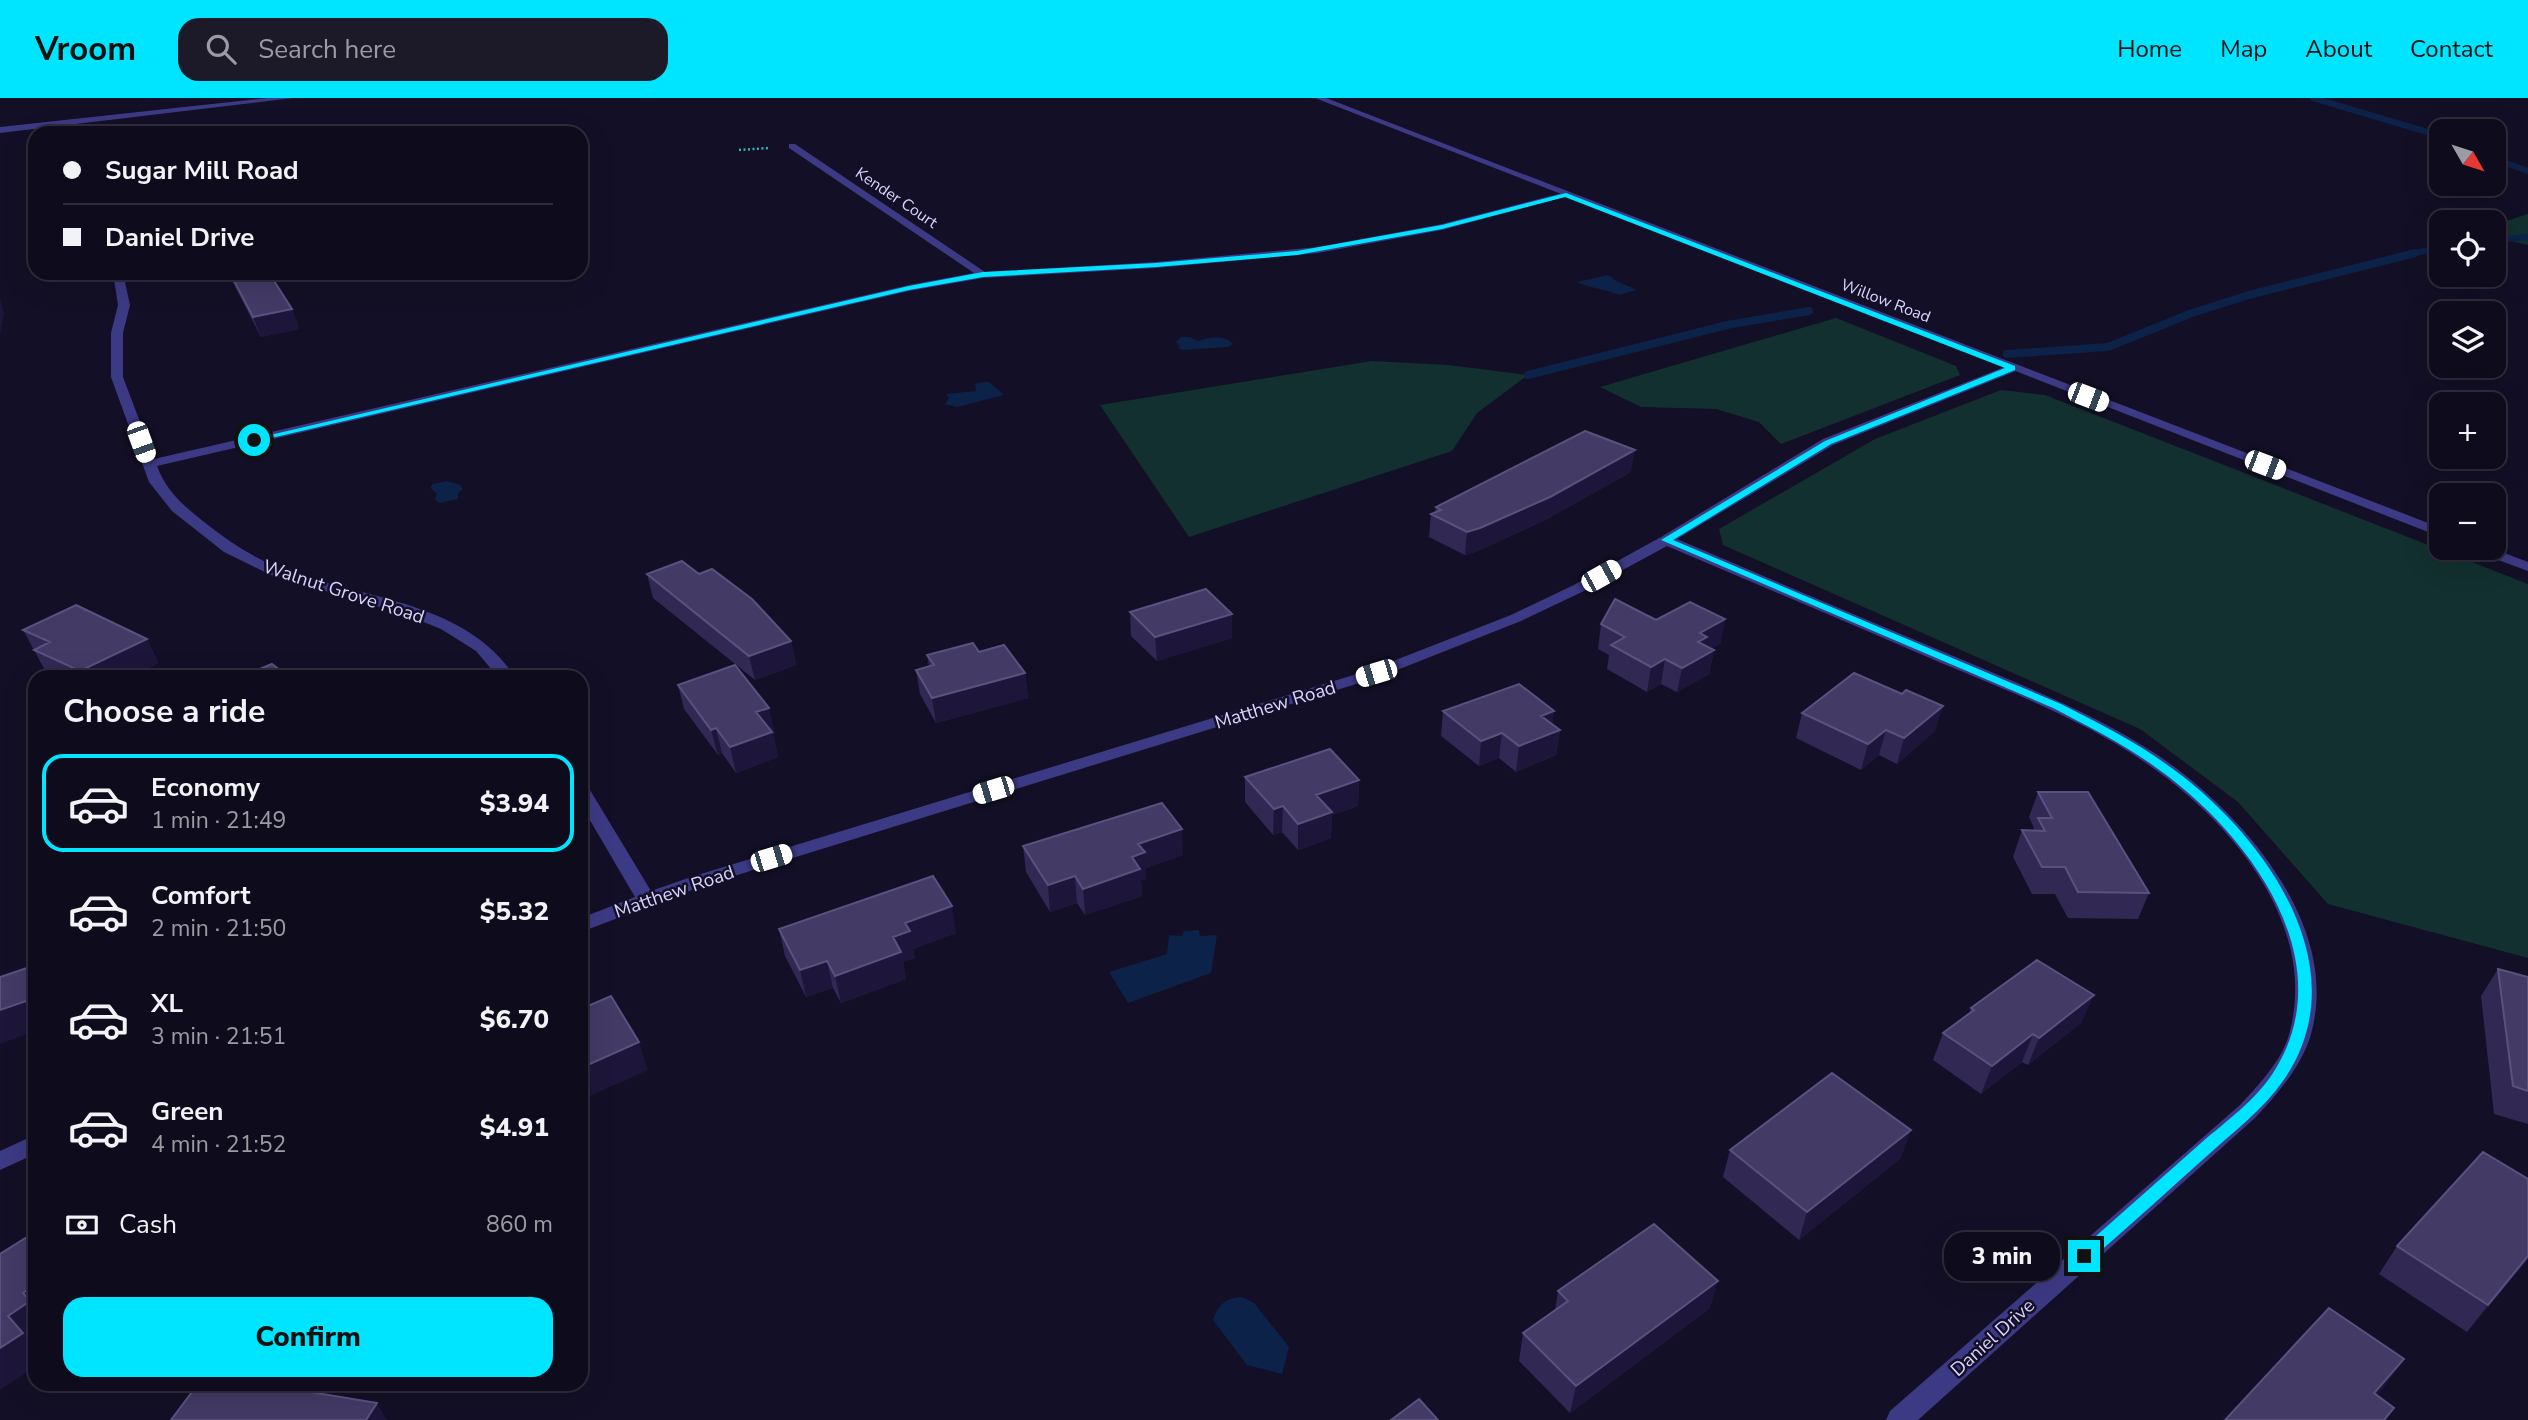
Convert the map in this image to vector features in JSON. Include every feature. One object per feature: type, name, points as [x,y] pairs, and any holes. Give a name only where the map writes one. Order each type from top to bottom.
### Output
[{"type":"street","points":[[56,126],[111,122],[289,98]]},
{"type":"street","name":"Willow Road","points":[[1319,98],[2429,528]]},
{"type":"street","points":[[0,130],[28,128]]},
{"type":"street","name":"Kender Court","points":[[792,146],[983,275]]},
{"type":"street","points":[[148,464],[909,288],[983,275],[1276,256],[1442,227],[1566,195]]},
{"type":"street","name":"Walnut Grove Road","points":[[119,280],[124,305],[117,333],[117,377],[156,482],[177,508],[229,550],[276,572],[409,611],[447,626],[482,648],[501,670]]},
{"type":"street","name":"Matthew Road","points":[[588,922],[646,899],[890,821],[1376,673],[1516,618],[1579,588],[1828,442],[2012,368]]},
{"type":"street","name":"Daniel Drive","points":[[1665,540],[2044,700],[2119,739],[2163,767],[2210,806],[2247,844],[2275,886],[2295,933],[2306,980],[2300,1032],[2278,1077],[2248,1111],[1899,1420]]},
{"type":"street","points":[[2506,558],[2528,567]]},
{"type":"street","points":[[588,802],[646,899]]},
{"type":"street","points":[[0,1161],[28,1147]]},
{"type":"green space","points":[[2528,214],[2528,245],[2506,240],[2506,221]]},
{"type":"green space","points":[[1836,318],[1956,366],[1960,375],[1781,444],[1759,422],[1716,409],[1641,407],[1600,387]]},
{"type":"green space","points":[[1372,361],[1448,365],[1528,375],[1477,413],[1452,451],[1189,537],[1100,405]]},
{"type":"green space","points":[[2001,390],[2045,395],[2429,545],[2429,560],[2467,560],[2528,584],[2528,958],[2328,904],[2238,802],[2140,729],[1723,545],[1719,529],[1875,439]]},
{"type":"water","points":[[1607,275],[1637,290],[1619,295],[1577,282]]},
{"type":"water","points":[[1181,337],[1198,341],[1221,338],[1233,344],[1228,347],[1183,350],[1178,348],[1180,346],[1176,342]]},
{"type":"water","points":[[989,382],[1004,395],[957,407],[945,404],[949,398],[946,394],[976,391],[975,384]]},
{"type":"water","points":[[447,481],[460,485],[463,489],[458,493],[458,499],[440,503],[435,500],[437,494],[430,487]]},
{"type":"water","points":[[1199,930],[1200,936],[1217,935],[1211,973],[1128,1003],[1109,972],[1167,954],[1169,935],[1182,936],[1184,931]]},
{"type":"water","points":[[1242,1297],[1254,1303],[1289,1347],[1282,1374],[1247,1365],[1213,1320],[1223,1303]]},
{"type":"building","points":[[234,280],[273,280],[292,309],[253,317]]},
{"type":"building","points":[[1585,431],[1635,450],[1550,497],[1480,528],[1467,532],[1431,514],[1441,510],[1436,507]]},
{"type":"building","points":[[682,561],[699,574],[712,569],[752,599],[791,641],[749,656],[647,574]]},
{"type":"building","points":[[1206,589],[1232,614],[1155,637],[1130,612]]},
{"type":"building","points":[[1615,599],[1656,620],[1690,602],[1725,619],[1700,633],[1707,637],[1698,642],[1714,650],[1682,668],[1665,659],[1651,667],[1611,645],[1625,637],[1601,624]]},
{"type":"building","points":[[76,605],[147,639],[78,670],[34,650],[50,642],[23,630]]},
{"type":"building","points":[[973,643],[979,652],[1004,645],[1025,673],[932,698],[916,670],[934,665],[927,655]]},
{"type":"building","points":[[272,664],[280,670],[257,670]]},
{"type":"building","points":[[735,665],[769,708],[756,712],[772,732],[730,747],[716,728],[711,730],[678,685]]},
{"type":"building","points":[[1854,673],[1902,694],[1906,690],[1943,706],[1904,738],[1886,730],[1868,744],[1802,713]]},
{"type":"building","points":[[1519,684],[1554,711],[1541,716],[1560,730],[1519,746],[1502,733],[1481,741],[1443,711]]},
{"type":"building","points":[[1330,749],[1359,780],[1316,795],[1332,812],[1298,824],[1283,806],[1274,809],[1245,777]]},
{"type":"building","points":[[2038,792],[2088,792],[2149,893],[2078,892],[2065,867],[2042,867],[2022,830],[2045,831],[2038,818],[2052,818]]},
{"type":"building","points":[[1162,803],[1182,829],[1138,844],[1145,852],[1132,857],[1140,869],[1083,889],[1075,876],[1048,885],[1023,846]]},
{"type":"building","points":[[933,876],[952,906],[905,923],[910,931],[893,937],[901,952],[835,976],[827,961],[800,970],[779,929]]},
{"type":"building","points":[[2037,960],[2094,995],[2039,1038],[2033,1034],[1992,1066],[1943,1033],[1974,1010],[1971,1008]]},
{"type":"building","points":[[28,968],[28,1000],[0,1010],[0,977]]},
{"type":"building","points":[[2498,969],[2528,977],[2528,1091],[2513,1086]]},
{"type":"building","points":[[611,996],[639,1042],[588,1065],[588,1006]]},
{"type":"building","points":[[1832,1073],[1911,1130],[1807,1212],[1730,1150]]},
{"type":"building","points":[[2483,1152],[2528,1179],[2528,1256],[2488,1305],[2397,1246]]},
{"type":"building","points":[[1654,1224],[1718,1281],[1576,1386],[1523,1333],[1568,1301],[1558,1291]]},
{"type":"building","points":[[28,1236],[28,1290],[23,1293],[28,1302],[8,1316],[23,1333],[0,1348],[0,1254]]},
{"type":"building","points":[[2329,1308],[2404,1359],[2374,1393],[2394,1408],[2384,1420],[2225,1420]]},
{"type":"building","points":[[193,1391],[304,1391],[377,1403],[366,1420],[171,1420]]},
{"type":"building","points":[[1419,1399],[1438,1420],[1391,1420]]},
{"type":"waterway","points":[[2313,98],[2429,132]]},
{"type":"waterway","points":[[2506,163],[2528,171]]},
{"type":"waterway","points":[[2506,239],[2528,237]]},
{"type":"waterway","points":[[2408,255],[2429,250]]},
{"type":"waterway","points":[[2007,354],[2108,347],[2192,313],[2249,295],[2415,253]]},
{"type":"waterway","points":[[1528,375],[1727,325],[1809,311]]},
{"type":"route","points":[[254,440],[909,288],[983,275],[1276,256],[1442,227],[1566,195],[2012,368],[1828,442],[1665,540],[2057,706],[2119,739],[2163,767],[2210,806],[2247,844],[2275,886],[2295,933],[2306,980],[2300,1032],[2278,1077],[2248,1111],[2084,1256]]}]
